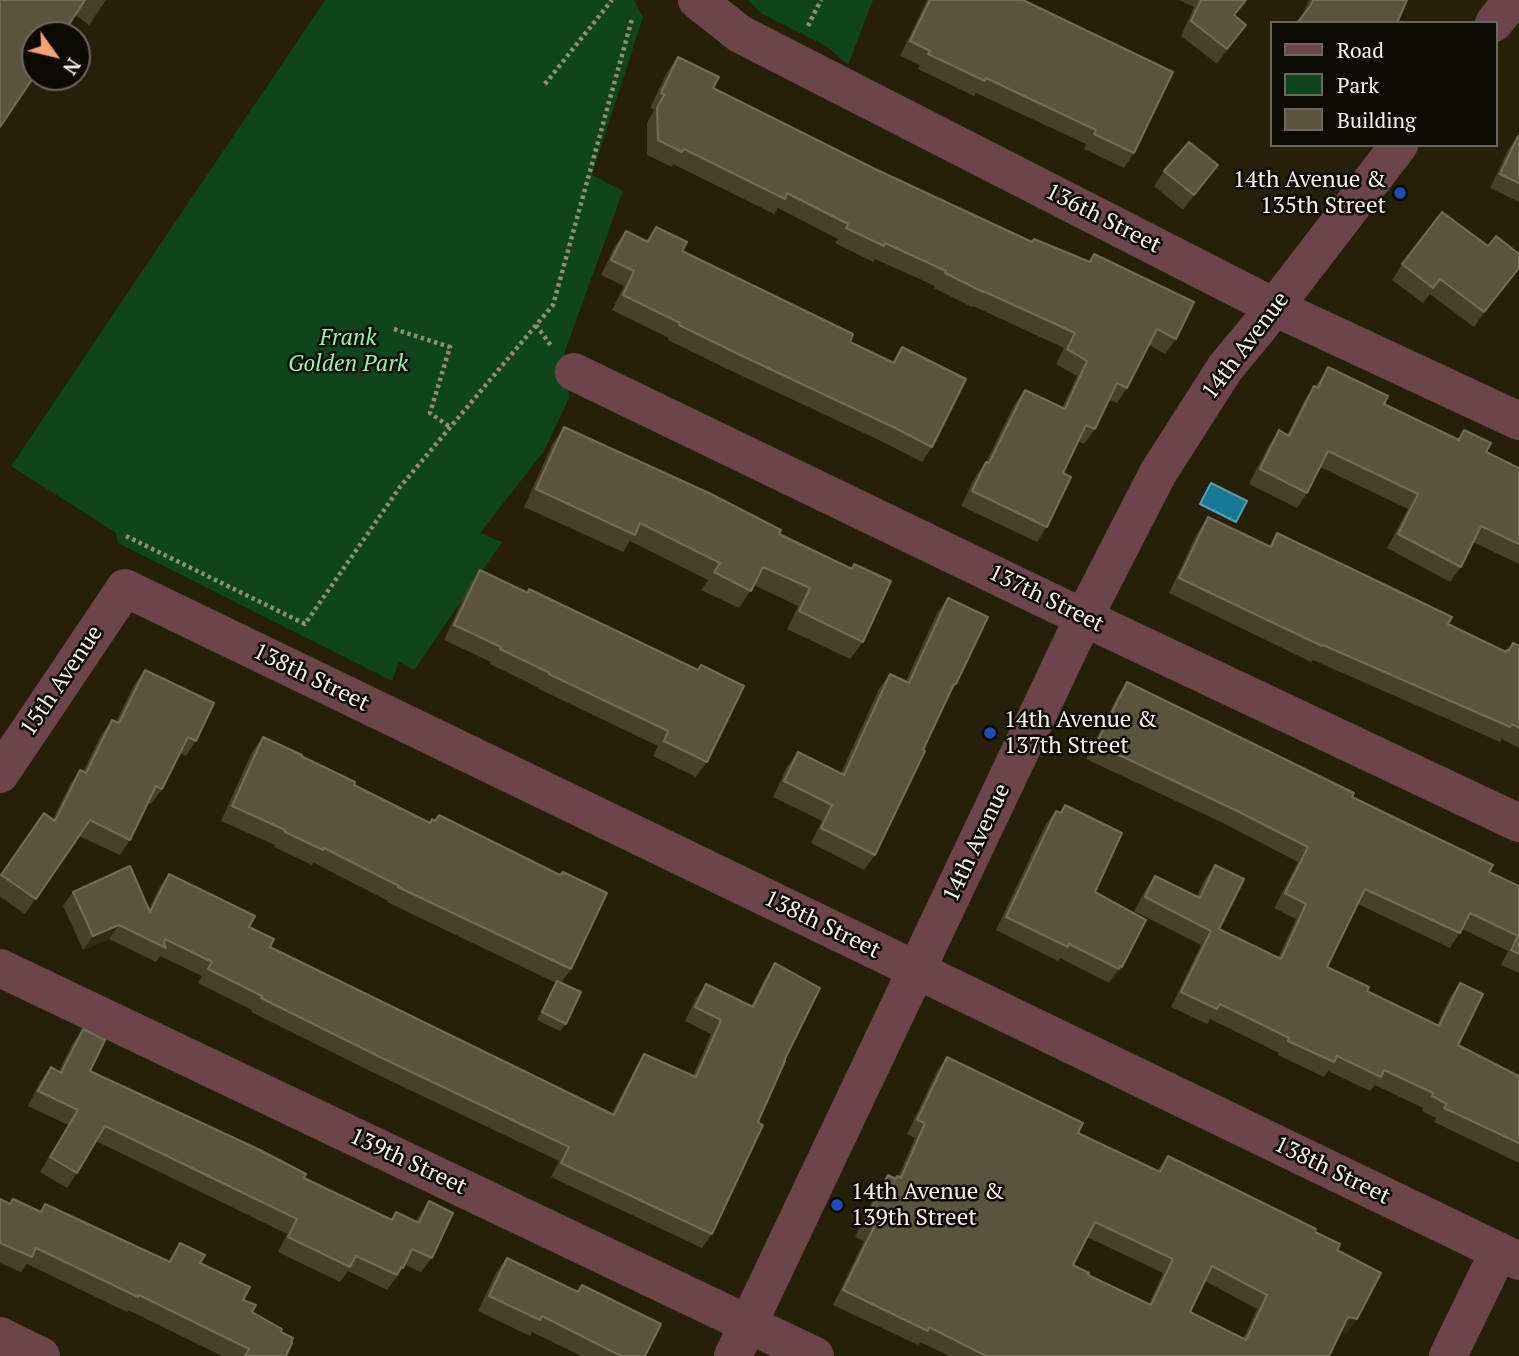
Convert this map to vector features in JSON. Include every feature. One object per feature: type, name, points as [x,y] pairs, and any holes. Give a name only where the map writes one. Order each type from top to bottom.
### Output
[{"type":"street","name":"136th Street","points":[[696,0],[740,34],[1274,307],[1519,421]]},
{"type":"street","name":"14th Avenue","points":[[741,1340],[1084,617],[1158,473],[1226,369],[1397,147]]},
{"type":"street","name":"137th Street","points":[[574,372],[1519,823]]},
{"type":"street","name":"15th Avenue","points":[[0,774],[125,588]]},
{"type":"street","name":"138th Street","points":[[125,588],[1509,1256]]},
{"type":"street","name":"139th Street","points":[[0,968],[741,1340],[815,1356]]},
{"type":"street","points":[[1448,1356],[1509,1256]]},
{"type":"street","points":[[0,1336],[41,1356]]},
{"type":"path","points":[[545,84],[612,0]]},
{"type":"path","points":[[808,26],[821,0]]},
{"type":"path","points":[[126,536],[305,624],[400,487],[553,304],[632,19]]},
{"type":"path","points":[[394,329],[450,347],[430,413],[450,427]]},
{"type":"green space","name":"Frank Golden Park","points":[[325,0],[634,0],[643,17],[592,175],[623,191],[565,351],[569,398],[544,451],[480,533],[502,542],[414,670],[399,662],[392,681],[118,543],[116,533],[11,466]]},
{"type":"green space","points":[[748,0],[873,0],[848,65],[826,46],[762,14]]},
{"type":"water","points":[[1211,483],[1247,501],[1236,522],[1200,504]]},
{"type":"building","points":[[0,0],[85,0],[71,21],[21,21],[21,91],[24,91],[0,127]]},
{"type":"building","points":[[930,0],[1023,0],[1173,72],[1134,153],[1094,134],[1096,130],[928,54],[930,51],[910,41]]},
{"type":"building","points":[[1201,0],[1246,0],[1234,15],[1246,25],[1227,49],[1191,21]]},
{"type":"building","points":[[1313,0],[1407,0],[1398,21],[1299,21]]},
{"type":"building","points":[[678,57],[719,77],[713,88],[875,169],[1032,242],[1034,239],[1090,262],[1094,254],[1194,302],[1176,339],[1157,329],[1127,388],[1117,383],[1095,429],[1086,425],[1063,473],[1071,477],[1047,527],[972,491],[1025,390],[1065,409],[1087,361],[1067,349],[1075,333],[983,292],[945,273],[946,271],[885,243],[884,246],[846,228],[848,224],[787,193],[785,199],[684,149],[682,152],[658,140],[657,108]]},
{"type":"building","points":[[1519,136],[1519,183],[1500,174]]},
{"type":"building","points":[[1189,142],[1218,165],[1194,195],[1164,171]]},
{"type":"building","points":[[1442,212],[1488,246],[1496,236],[1519,254],[1519,268],[1484,312],[1440,279],[1433,288],[1402,264]]},
{"type":"building","points":[[656,227],[687,242],[682,251],[853,334],[850,342],[894,363],[902,347],[966,379],[932,447],[679,325],[680,323],[623,295],[634,271],[611,260],[626,231],[648,242]]},
{"type":"building","points":[[1328,367],[1388,396],[1384,404],[1459,440],[1464,430],[1491,443],[1486,452],[1519,468],[1519,544],[1481,526],[1461,567],[1398,534],[1418,494],[1328,451],[1307,493],[1260,469],[1279,430],[1289,436],[1314,386],[1318,388]]},
{"type":"building","points":[[564,427],[709,493],[781,530],[779,534],[852,569],[854,564],[891,581],[863,642],[799,611],[810,588],[763,567],[751,591],[714,572],[720,563],[640,523],[635,535],[536,489]]},
{"type":"building","points":[[1208,517],[1271,547],[1277,533],[1452,617],[1448,624],[1506,652],[1513,643],[1519,646],[1519,728],[1512,724],[1510,727],[1322,646],[1179,578]]},
{"type":"building","points":[[480,570],[528,593],[529,589],[698,670],[701,665],[744,686],[707,762],[664,741],[668,731],[454,625]]},
{"type":"building","points":[[948,598],[988,617],[875,855],[821,828],[832,805],[784,781],[798,752],[844,775],[890,674],[909,683]]},
{"type":"building","points":[[145,670],[214,703],[196,741],[188,737],[162,789],[156,786],[130,840],[90,820],[36,899],[1,875],[44,813],[55,821],[80,770],[86,773],[112,720],[119,723]]},
{"type":"building","points":[[1127,682],[1354,793],[1352,797],[1493,865],[1489,872],[1519,886],[1519,954],[1511,950],[1518,936],[1470,913],[1460,933],[1365,889],[1327,967],[1369,987],[1367,991],[1439,1026],[1460,983],[1483,994],[1458,1045],[1519,1076],[1519,1143],[1444,1108],[1447,1104],[1432,1096],[1433,1093],[1384,1070],[1381,1077],[1337,1056],[1334,1062],[1288,1041],[1289,1038],[1220,1004],[1217,1009],[1181,992],[1211,931],[1145,897],[1155,876],[1200,898],[1215,865],[1244,879],[1219,929],[1281,959],[1306,904],[1285,893],[1308,847],[1096,744]]},
{"type":"building","points":[[263,737],[355,782],[354,785],[430,823],[439,815],[560,875],[563,872],[607,893],[571,969],[232,806]]},
{"type":"building","points":[[1065,805],[1122,833],[1095,892],[1146,920],[1119,969],[1006,917],[1056,811],[1061,813]]},
{"type":"building","points":[[130,866],[150,912],[169,874],[255,916],[249,927],[274,939],[270,947],[614,1115],[644,1054],[696,1077],[721,1020],[695,1007],[706,984],[753,1007],[775,963],[820,988],[784,1061],[758,1122],[763,1125],[712,1234],[561,1163],[569,1147],[261,998],[262,996],[208,969],[212,962],[165,939],[166,948],[119,925],[93,936],[73,892]]},
{"type":"building","points":[[557,981],[581,992],[566,1024],[542,1012]]},
{"type":"building","points":[[83,1029],[105,1040],[90,1071],[260,1150],[306,1174],[304,1178],[392,1220],[396,1212],[419,1223],[429,1201],[453,1213],[432,1258],[412,1249],[397,1275],[356,1256],[350,1267],[288,1237],[297,1219],[105,1126],[77,1173],[50,1157],[78,1110],[38,1091],[51,1067],[61,1073]]},
{"type":"building","points":[[947,1057],[1083,1123],[1078,1133],[1160,1172],[1168,1156],[1316,1229],[1315,1232],[1340,1244],[1337,1250],[1381,1273],[1357,1319],[1348,1317],[1329,1356],[986,1356],[929,1327],[928,1331],[843,1290],[874,1227],[865,1222],[888,1175],[901,1178],[925,1123],[917,1120]],"holes":[[[1095,1222],[1173,1259],[1151,1305],[1073,1265]],[[1212,1266],[1267,1295],[1246,1340],[1190,1312]]]},
{"type":"building","points":[[0,1199],[10,1204],[13,1199],[41,1212],[45,1204],[170,1262],[180,1243],[205,1255],[200,1263],[250,1287],[243,1300],[256,1305],[252,1312],[293,1338],[286,1356],[245,1356],[249,1349],[139,1295],[138,1297],[36,1248],[32,1257],[0,1243]]},
{"type":"building","points":[[507,1258],[578,1292],[582,1285],[661,1324],[645,1356],[621,1356],[542,1316],[540,1320],[489,1296]]},
{"type":"place","name":"14th Avenue & 135th Street","points":[[1400,193]]},
{"type":"place","name":"14th Avenue & 137th Street","points":[[990,733]]},
{"type":"place","name":"14th Avenue & 139th Street","points":[[837,1205]]}]
